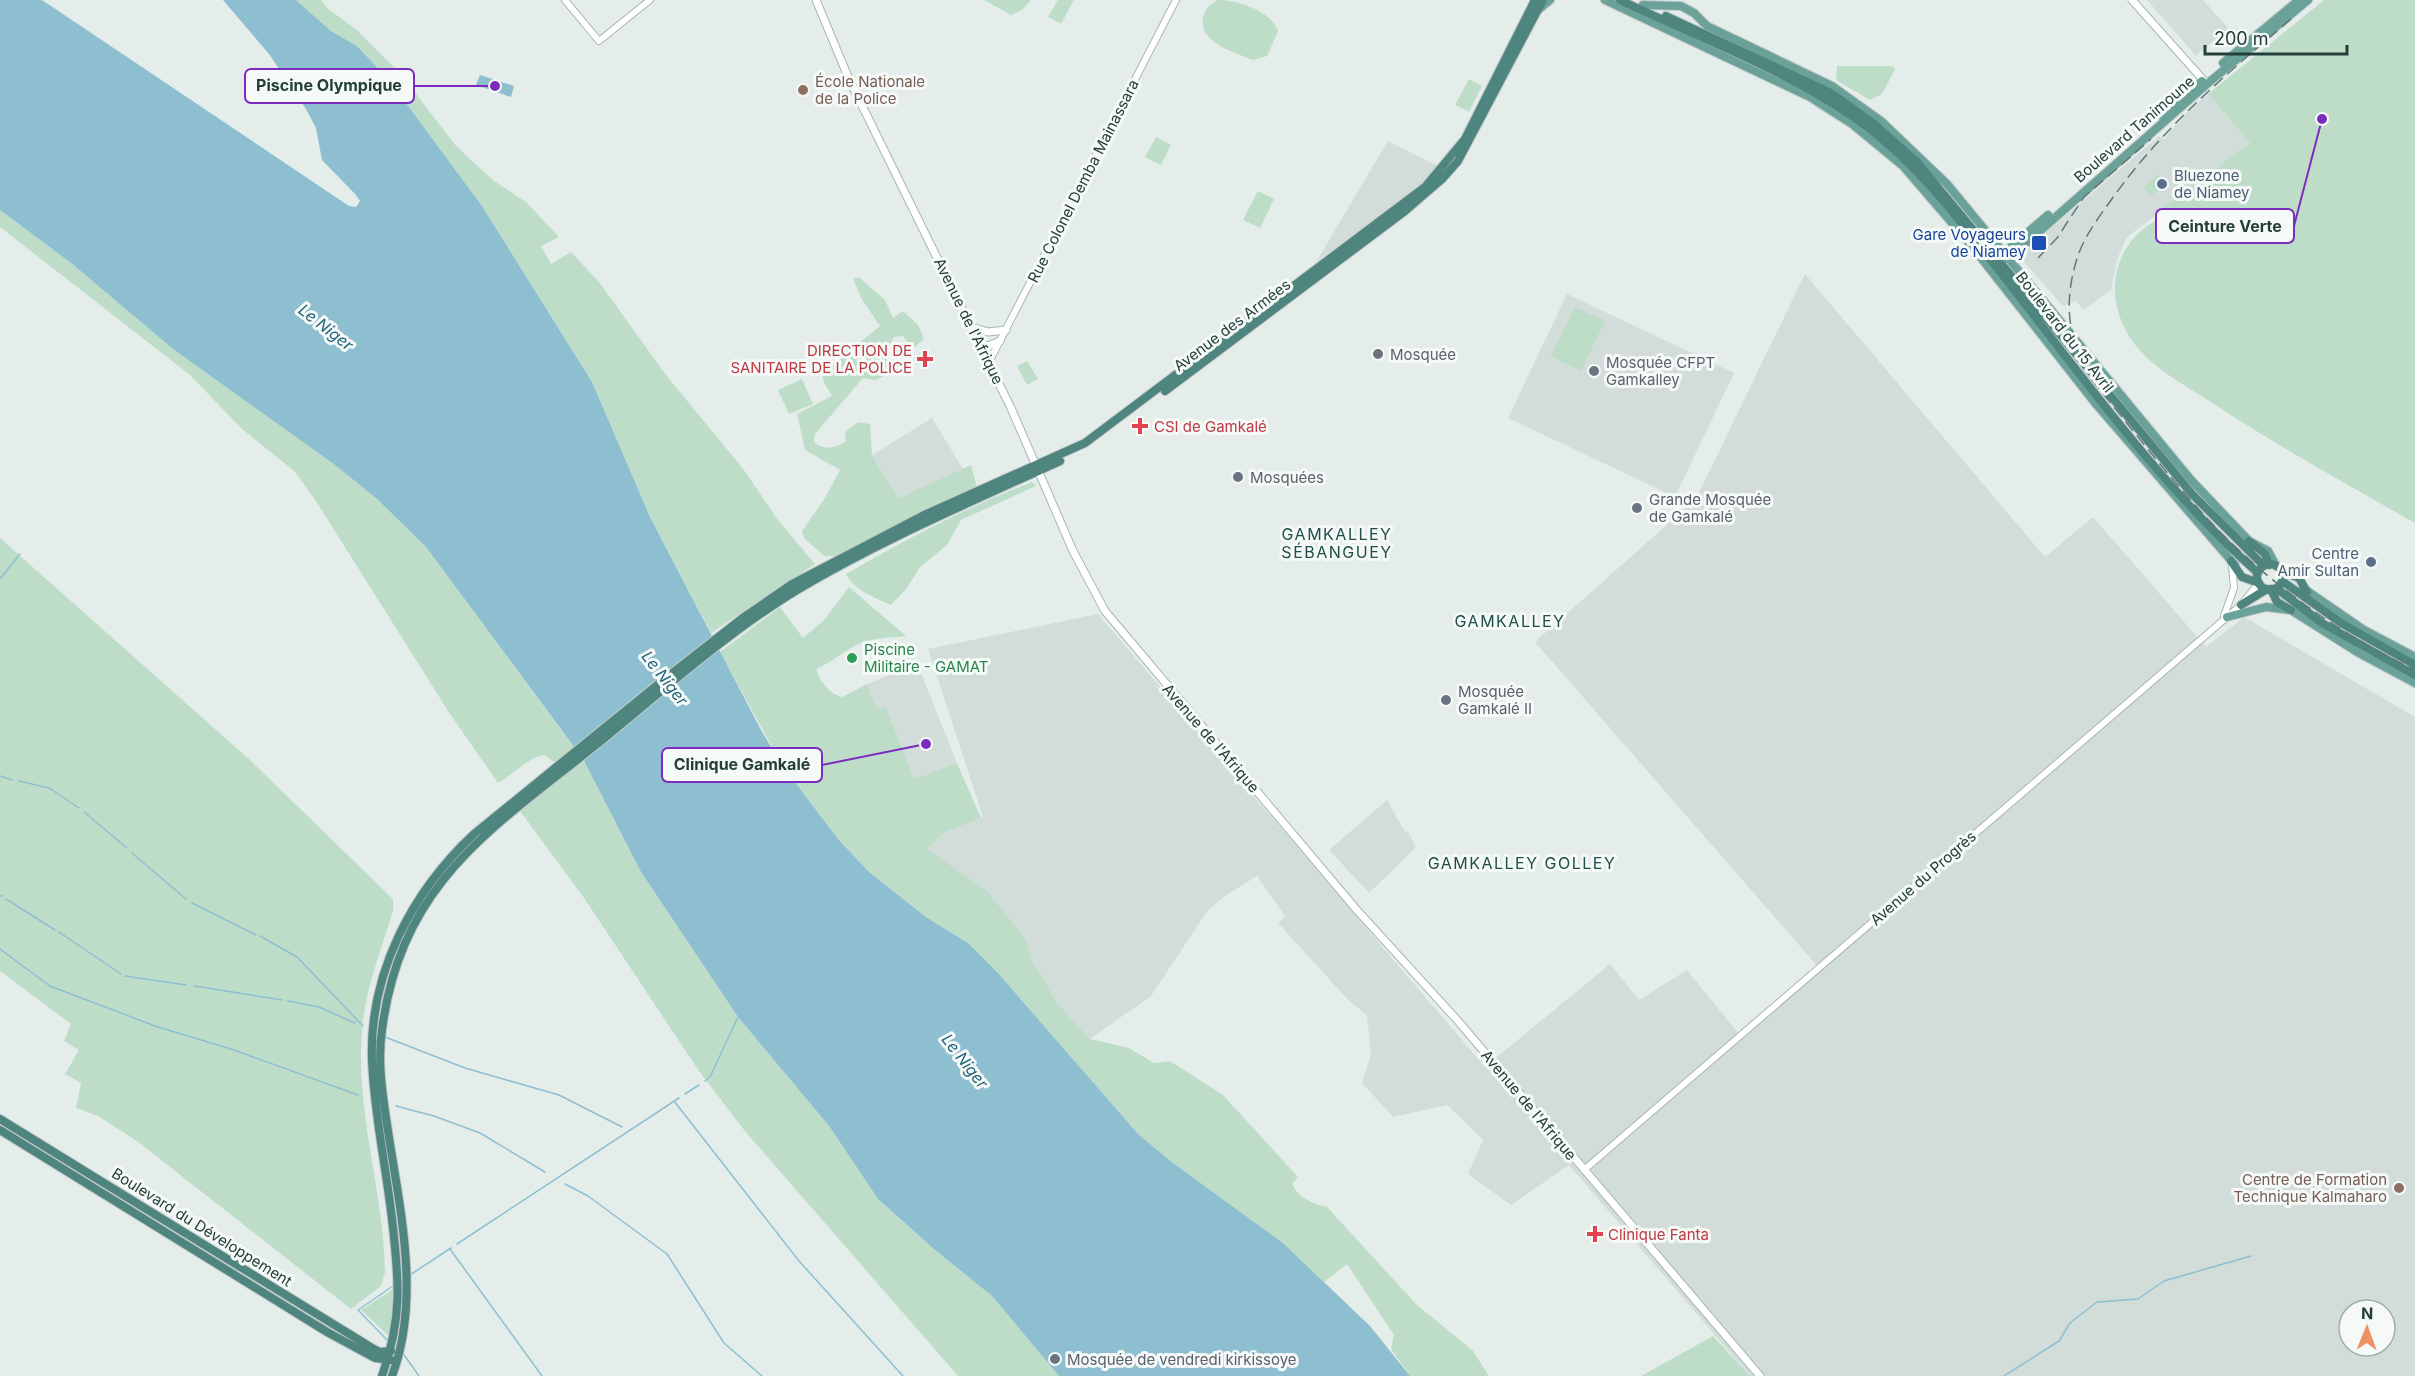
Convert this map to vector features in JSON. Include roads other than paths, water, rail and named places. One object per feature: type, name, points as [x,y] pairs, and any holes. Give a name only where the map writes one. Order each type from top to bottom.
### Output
[{"type":"highway","name":"Avenue des Armées","points":[[394,1352],[399,1304],[398,1277],[379,1094],[377,1032],[382,983],[391,953],[444,864],[744,617],[792,585],[871,545],[1038,468],[1084,443],[1110,426],[1425,187],[1465,139],[1535,4],[1543,0]]},
{"type":"highway","name":"Boulevard du 15 Avril","points":[[1620,0],[1824,97],[1867,126],[1900,155],[1980,247],[2183,499],[2258,579]]},
{"type":"highway","name":"Boulevard du 15 Avril","points":[[1633,0],[1820,87],[1860,113],[1895,142],[1936,183],[2204,508],[2276,571],[2341,623],[2415,665]]},
{"type":"highway","points":[[2249,541],[2265,554],[2276,571],[2299,578],[2307,592]]},
{"type":"highway","points":[[2231,560],[2242,577],[2258,579],[2276,571]]},
{"type":"highway","points":[[2241,605],[2270,589],[2276,571]]},
{"type":"highway","points":[[2258,579],[2322,622],[2415,675]]},
{"type":"highway","points":[[2270,589],[2277,602],[2286,609]]},
{"type":"highway","name":"Boulevard du Développement","points":[[0,1119],[245,1275]]},
{"type":"highway","name":"Boulevard du Développement","points":[[0,1130],[245,1275],[375,1358]]},
{"type":"highway","name":"Boulevard du Développement","points":[[268,1289],[372,1348],[381,1352],[394,1352]]},
{"type":"highway","points":[[382,1376],[381,1365],[375,1358],[394,1352]]},
{"type":"highway","points":[[382,1376],[394,1352]]},
{"type":"highway","points":[[392,1376],[394,1352]]},
{"type":"main road","name":"Avenue de l'Afrique","points":[[816,0],[853,87],[989,362],[1095,595],[1122,633],[1356,909],[1458,1021],[1760,1376]]},
{"type":"main road","points":[[1535,4],[1550,0]]},
{"type":"main road","name":"Boulevard du 15 Avril","points":[[1605,0],[1810,97],[1852,124],[1903,166],[1971,245],[2096,404],[2231,560]]},
{"type":"main road","points":[[2132,0],[2205,82]]},
{"type":"main road","name":"Boulevard Tanimoune","points":[[2006,256],[2299,0]]},
{"type":"main road","name":"Boulevard Tanimoune","points":[[2205,82],[2308,0]]},
{"type":"main road","name":"Boulevard du 15 Avril","points":[[1643,5],[1681,6],[1694,13],[1707,27],[1832,86],[1881,121],[1927,162],[2191,480],[2249,541]]},
{"type":"main road","points":[[1994,241],[2007,243],[2021,241],[2018,271]]},
{"type":"main road","points":[[972,327],[992,333],[1006,330]]},
{"type":"main road","points":[[980,344],[988,346],[1000,341]]},
{"type":"main road","points":[[2307,592],[2364,630],[2415,657]]},
{"type":"main road","points":[[2225,619],[2258,608],[2286,609],[2415,683]]},
{"type":"street","points":[[565,0],[599,41],[650,0]]},
{"type":"street","name":"Rue Colonel Demba Mainassara","points":[[989,362],[1176,0]]},
{"type":"street","points":[[2225,619],[2234,588],[2231,560]]},
{"type":"street","name":"Avenue du Progrès","points":[[1584,1170],[2241,605],[2258,579]]},
{"type":"water","name":"Le Niger","points":[[0,0],[42,0],[349,206],[356,207],[360,201],[356,195],[322,160],[316,128],[306,109],[269,54],[223,0],[296,0],[331,31],[357,46],[389,80],[482,206],[592,382],[650,517],[761,730],[782,765],[838,839],[869,872],[926,917],[968,943],[998,973],[1138,1134],[1173,1163],[1283,1243],[1370,1326],[1410,1376],[1059,1376],[992,1296],[935,1250],[878,1199],[829,1126],[738,1017],[641,872],[583,759],[426,547],[377,499],[335,465],[173,349],[71,263],[0,210]]},
{"type":"water","points":[[480,75],[514,86],[511,97],[476,85]]},
{"type":"waterway","points":[[0,579],[20,554]]},
{"type":"waterway","points":[[0,776],[12,780]]},
{"type":"waterway","points":[[19,781],[49,788],[79,808]]},
{"type":"waterway","points":[[84,812],[127,848]]},
{"type":"waterway","points":[[132,853],[186,899]]},
{"type":"waterway","points":[[6,899],[55,930]]},
{"type":"waterway","points":[[192,903],[256,935]]},
{"type":"waterway","points":[[59,932],[121,974]]},
{"type":"waterway","points":[[260,936],[297,957],[363,1026]]},
{"type":"waterway","points":[[0,949],[50,986],[155,1026],[234,1050],[358,1095]]},
{"type":"waterway","points":[[125,976],[186,985]]},
{"type":"waterway","points":[[194,986],[282,1000]]},
{"type":"waterway","points":[[288,1001],[319,1007],[355,1023]]},
{"type":"waterway","points":[[705,1081],[710,1077],[738,1017]]},
{"type":"waterway","points":[[385,1037],[465,1068],[559,1095],[622,1127]]},
{"type":"waterway","points":[[685,1094],[699,1085]]},
{"type":"waterway","points":[[457,1244],[679,1098]]},
{"type":"waterway","points":[[674,1101],[799,1261],[903,1376]]},
{"type":"waterway","points":[[396,1106],[434,1116],[480,1133],[545,1172]]},
{"type":"waterway","points":[[565,1184],[588,1196],[667,1254],[724,1343],[762,1376]]},
{"type":"waterway","points":[[410,1275],[451,1248]]},
{"type":"waterway","points":[[450,1249],[542,1376]]},
{"type":"waterway","points":[[2004,1376],[2059,1341],[2070,1323],[2097,1302],[2138,1299],[2164,1281],[2251,1256]]},
{"type":"waterway","points":[[389,1342],[358,1310],[393,1286]]},
{"type":"waterway","points":[[402,1352],[419,1376]]},
{"type":"railway","points":[[2291,19],[2194,105],[2150,151],[2109,203],[2090,231],[2079,254],[2072,278],[2070,323],[2078,351],[2091,379],[2169,475],[2218,530],[2262,571],[2310,609],[2362,642],[2415,670]]},
{"type":"railway","points":[[2038,258],[2057,238],[2084,197],[2151,139]]},
{"type":"place","name":"Piscine Olympique","points":[[495,86]]},
{"type":"place","name":"École Nationale de la Police","points":[[803,90]]},
{"type":"place","name":"Ceinture Verte","points":[[2322,119]]},
{"type":"place","name":"Bluezone de Niamey","points":[[2162,184]]},
{"type":"place","name":"Gare Voyageurs de Niamey","points":[[2039,243]]},
{"type":"place","name":"Mosquée","points":[[1378,354]]},
{"type":"place","name":"DIRECTION DE SANITAIRE DE LA POLICE","points":[[925,359]]},
{"type":"place","name":"Mosquée CFPT Gamkalley","points":[[1594,371]]},
{"type":"place","name":"CSI de Gamkalé","points":[[1140,426]]},
{"type":"place","name":"Mosquées","points":[[1238,477]]},
{"type":"place","name":"Grande Mosquée de Gamkalé","points":[[1637,508]]},
{"type":"place","name":"Centre Amir Sultan","points":[[2371,562]]},
{"type":"place","name":"Piscine Militaire - GAMAT","points":[[852,658]]},
{"type":"place","name":"Mosquée Gamkalé II","points":[[1446,700]]},
{"type":"place","name":"Clinique Gamkalé","points":[[926,744]]},
{"type":"place","name":"Centre de Formation Technique Kalmaharo","points":[[2399,1188]]},
{"type":"place","name":"Clinique Fanta","points":[[1595,1234]]},
{"type":"place","name":"Mosquée de vendredi kirkissoye","points":[[1055,1359]]},
{"type":"district","name":"GAMKALLEY SÉBANGUEY","points":[[1337,543]]},
{"type":"district","name":"GAMKALLEY","points":[[1510,621]]},
{"type":"district","name":"GAMKALLEY GOLLEY","points":[[1522,863]]}]
